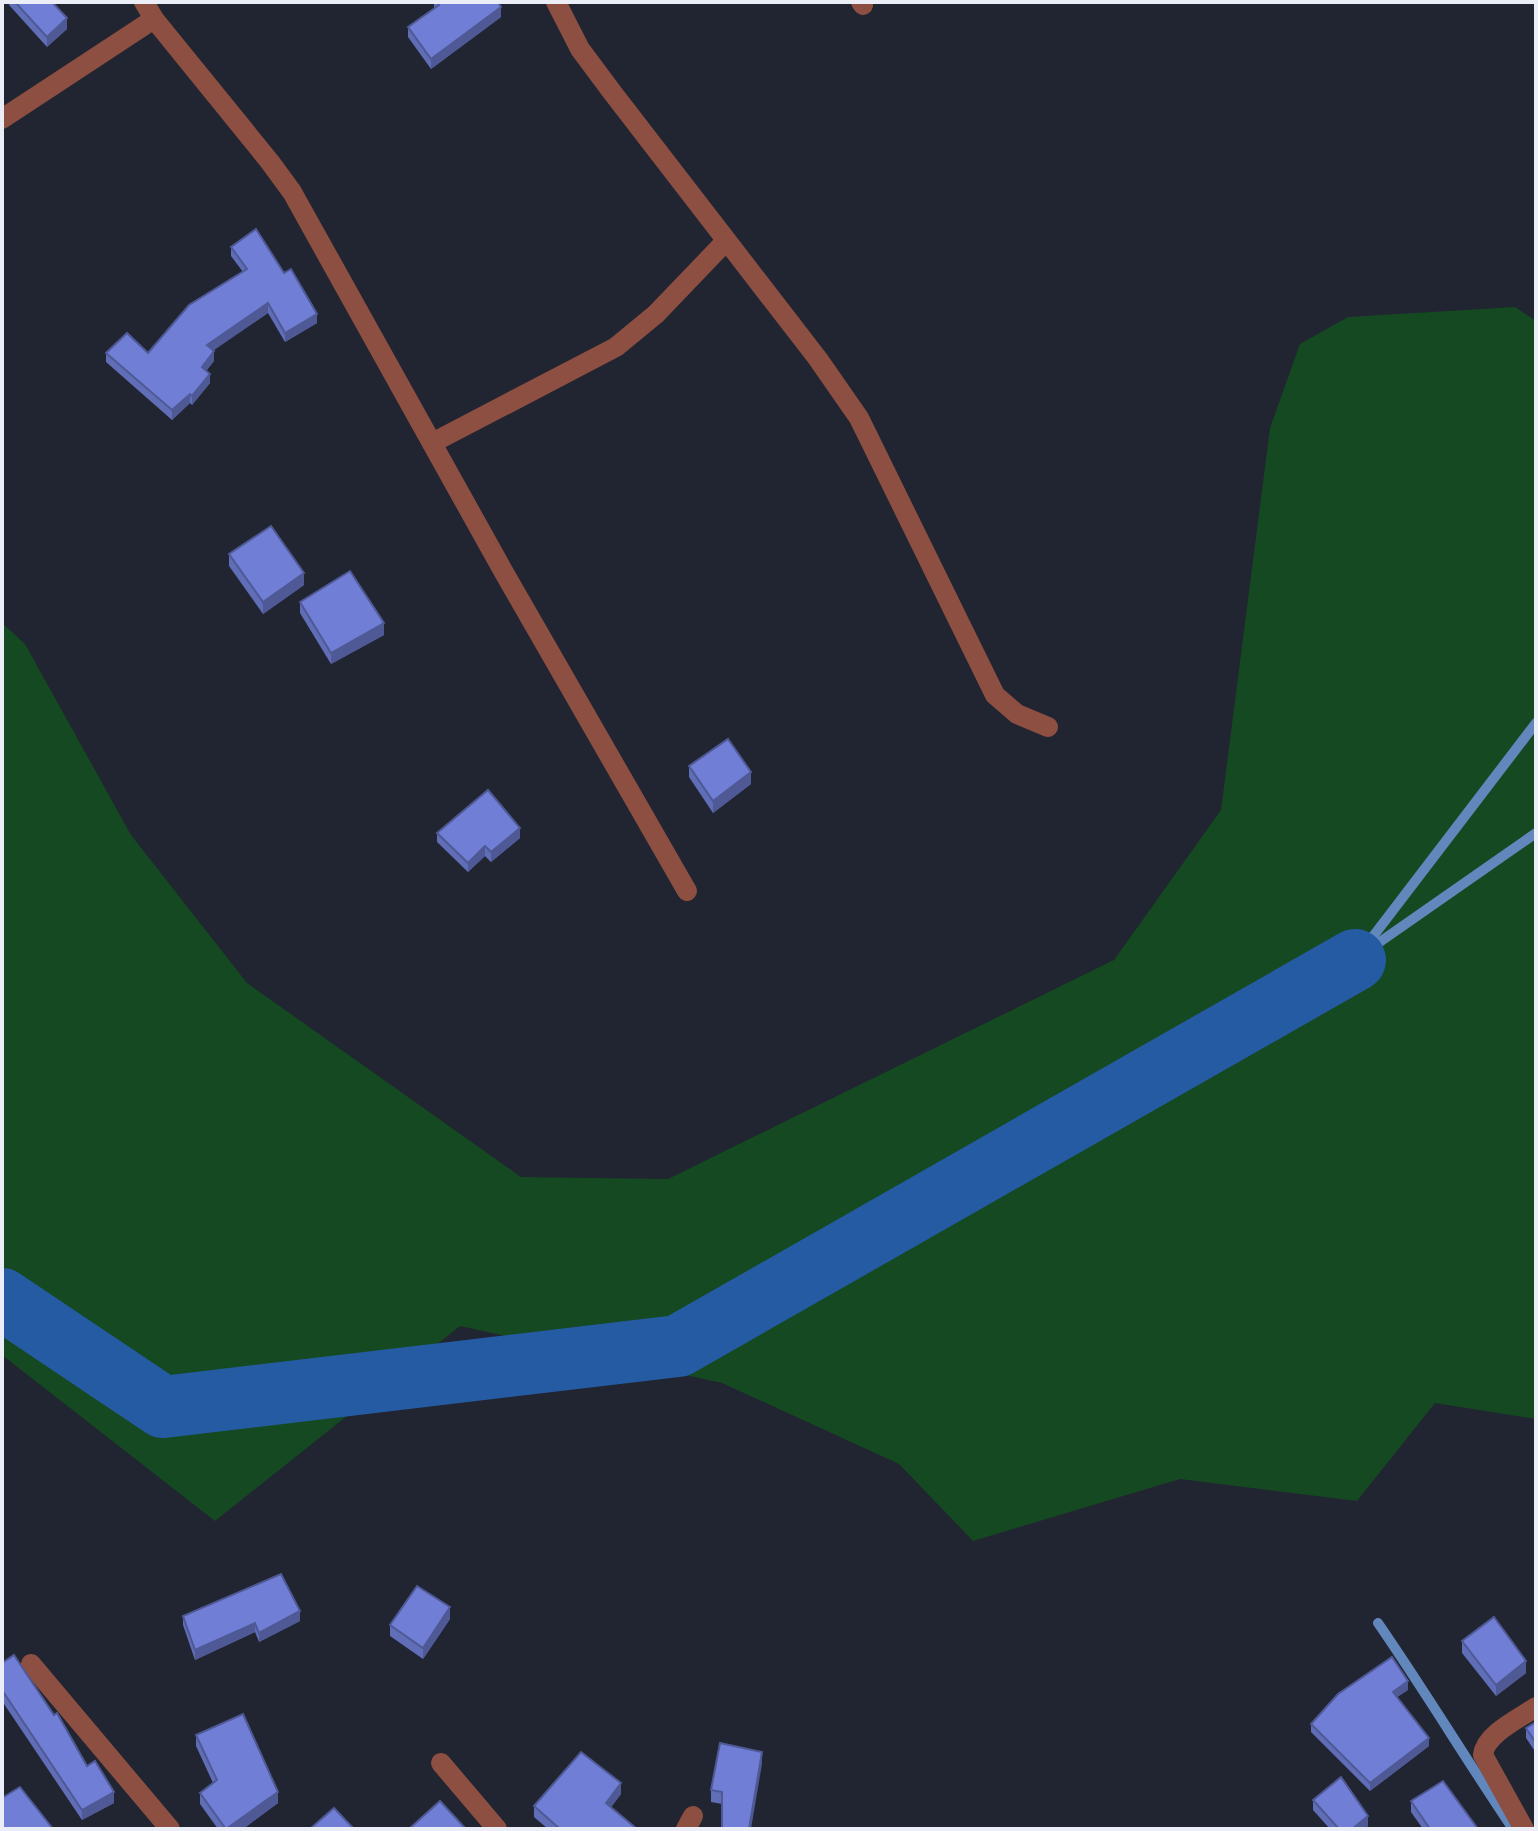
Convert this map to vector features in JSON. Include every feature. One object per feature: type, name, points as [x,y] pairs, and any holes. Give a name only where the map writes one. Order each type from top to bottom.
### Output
[{"type":"street","points":[[556,2],[580,49],[596,71],[818,359],[859,418],[995,695],[1017,714],[1048,727]]},
{"type":"street","points":[[2,119],[149,11],[292,192],[687,891]]},
{"type":"street","points":[[432,443],[616,347],[656,314],[726,241]]},
{"type":"street","points":[[31,1664],[170,1829]]},
{"type":"street","points":[[1524,1829],[1483,1755],[1484,1747],[1490,1740],[1536,1707]]},
{"type":"street","points":[[441,1763],[497,1829]]},
{"type":"green space","points":[[1515,307],[1536,321],[1536,1419],[1435,1403],[1357,1501],[1180,1479],[973,1541],[899,1464],[722,1383],[460,1326],[215,1521],[2,1355],[2,623],[25,644],[131,835],[247,983],[521,1177],[668,1179],[1114,960],[1221,810],[1270,428],[1300,344],[1348,317]]},
{"type":"building","points":[[15,2],[52,2],[67,18],[47,37]]},
{"type":"building","points":[[437,2],[498,2],[501,7],[431,59],[408,27],[439,5]]},
{"type":"building","points":[[256,229],[284,273],[291,269],[317,314],[285,333],[268,303],[207,345],[214,351],[202,367],[210,374],[192,396],[190,394],[172,410],[106,353],[127,333],[148,353],[189,305],[247,269],[231,247]]},
{"type":"building","points":[[271,526],[304,573],[263,602],[229,554]]},
{"type":"building","points":[[350,571],[384,623],[331,653],[300,602]]},
{"type":"building","points":[[728,739],[751,772],[713,801],[689,766]]},
{"type":"building","points":[[488,790],[520,828],[491,852],[485,846],[468,863],[437,833]]},
{"type":"building","points":[[281,1574],[300,1611],[259,1633],[255,1623],[195,1650],[183,1616]]},
{"type":"building","points":[[417,1586],[450,1607],[423,1648],[390,1625]]},
{"type":"building","points":[[1494,1617],[1526,1661],[1496,1685],[1462,1641]]},
{"type":"building","points":[[14,1655],[54,1715],[57,1713],[87,1766],[95,1761],[114,1792],[82,1810],[2,1690],[2,1663]]},
{"type":"building","points":[[1392,1657],[1408,1681],[1393,1692],[1429,1738],[1370,1783],[1311,1724],[1338,1694]]},
{"type":"building","points":[[243,1714],[278,1792],[226,1829],[200,1793],[217,1780],[196,1735]]},
{"type":"building","points":[[1536,1722],[1536,1743],[1526,1728]]},
{"type":"building","points":[[720,1743],[762,1752],[749,1829],[722,1829],[722,1792],[711,1790]]},
{"type":"building","points":[[581,1752],[621,1783],[606,1803],[637,1829],[560,1829],[534,1806]]},
{"type":"building","points":[[1341,1777],[1368,1816],[1352,1829],[1339,1829],[1313,1800]]},
{"type":"building","points":[[1443,1781],[1478,1829],[1430,1829],[1411,1801]]},
{"type":"building","points":[[20,1787],[53,1829],[2,1829],[2,1798]]},
{"type":"building","points":[[440,1801],[464,1829],[409,1829]]},
{"type":"building","points":[[334,1808],[354,1829],[310,1829]]},
{"type":"waterway","points":[[1355,960],[1536,723]]},
{"type":"waterway","points":[[1364,953],[1536,833]]},
{"type":"waterway","points":[[2,1299],[163,1407],[678,1346],[1355,960]]},
{"type":"waterway","points":[[1378,1623],[1513,1829]]}]
